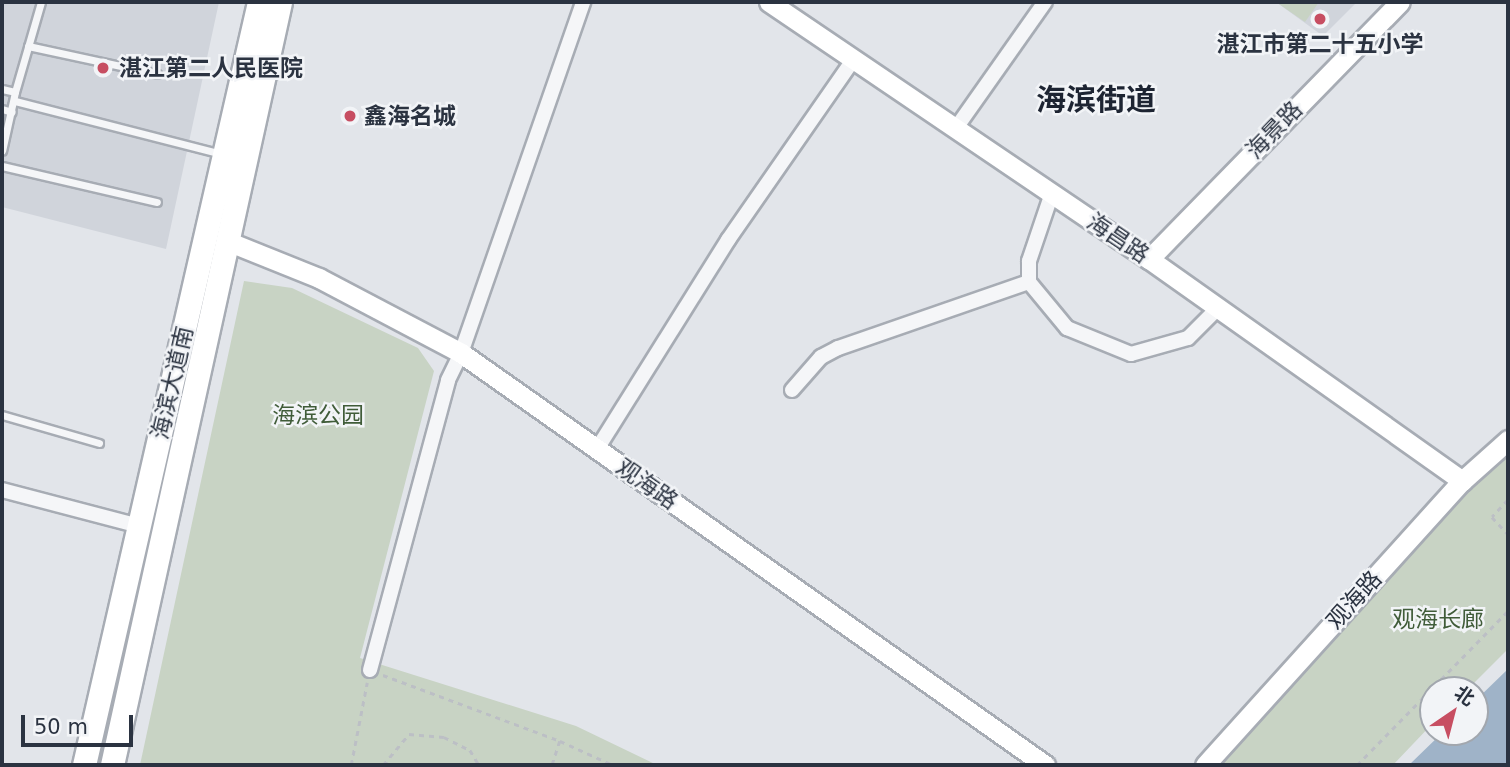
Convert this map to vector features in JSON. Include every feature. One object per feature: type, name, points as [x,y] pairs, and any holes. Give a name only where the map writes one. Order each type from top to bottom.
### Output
[{"type":"main road","name":"海滨大道南","points":[[85,765],[259,2]]},
{"type":"main road","name":"海滨大道南","points":[[112,765],[280,2]]},
{"type":"street","points":[[370,670],[448,380],[461,353],[583,2]]},
{"type":"street","name":"海昌路","points":[[769,2],[1149,259],[1462,481]]},
{"type":"street","points":[[956,128],[1045,2]]},
{"type":"street","name":"海景路","points":[[1149,259],[1400,2]]},
{"type":"street","points":[[597,449],[728,240],[854,59]]},
{"type":"street","points":[[1052,193],[1029,261],[1029,282],[1067,328],[1131,354],[1188,338],[1217,308]]},
{"type":"street","name":"观海路","points":[[227,241],[319,278],[461,353],[1045,765]]},
{"type":"street","points":[[792,390],[821,357],[838,348],[1029,282]]},
{"type":"street","name":"观海路","points":[[1205,765],[1462,481],[1508,440]]},
{"type":"street","points":[[2,490],[139,526]]},
{"type":"lane","points":[[2,151],[41,2]]},
{"type":"lane","points":[[28,46],[157,74]]},
{"type":"lane","points":[[2,89],[15,96],[223,155]]},
{"type":"lane","points":[[2,109],[12,112]]},
{"type":"lane","points":[[2,166],[157,202]]},
{"type":"lane","points":[[2,415],[99,443]]},
{"type":"path","points":[[1508,500],[1492,517],[1508,534]]},
{"type":"path","points":[[1357,765],[1508,611]]},
{"type":"path","points":[[351,765],[370,670],[560,741],[613,765]]},
{"type":"path","points":[[383,765],[409,734],[444,737],[470,750],[479,765]]},
{"type":"path","points":[[552,765],[560,741]]},
{"type":"shaded area","name":"湛江第二人民医院","points":[[2,2],[219,2],[166,249],[2,207]]},
{"type":"shaded area","name":"湛江市第二十五小学","points":[[1276,2],[1357,2],[1323,36]]},
{"type":"green space","points":[[1276,2],[1319,2],[1305,22]]},
{"type":"green space","name":"海滨公园","points":[[244,281],[292,288],[418,348],[434,371],[360,658],[576,726],[657,765],[140,765]]},
{"type":"green space","name":"观海长廊","points":[[1508,451],[1508,649],[1481,676],[1419,676],[1419,738],[1393,765],[1198,765]]},
{"type":"water","points":[[1508,669],[1508,765],[1409,765],[1429,746],[1489,746],[1489,687]]},
{"type":"place","name":"湛江市第二十五小学","points":[[1320,19]]},
{"type":"place","name":"湛江第二人民医院","points":[[103,68]]},
{"type":"place","name":"鑫海名城","points":[[350,116]]},
{"type":"district","name":"海滨街道","points":[[1096,100]]}]
